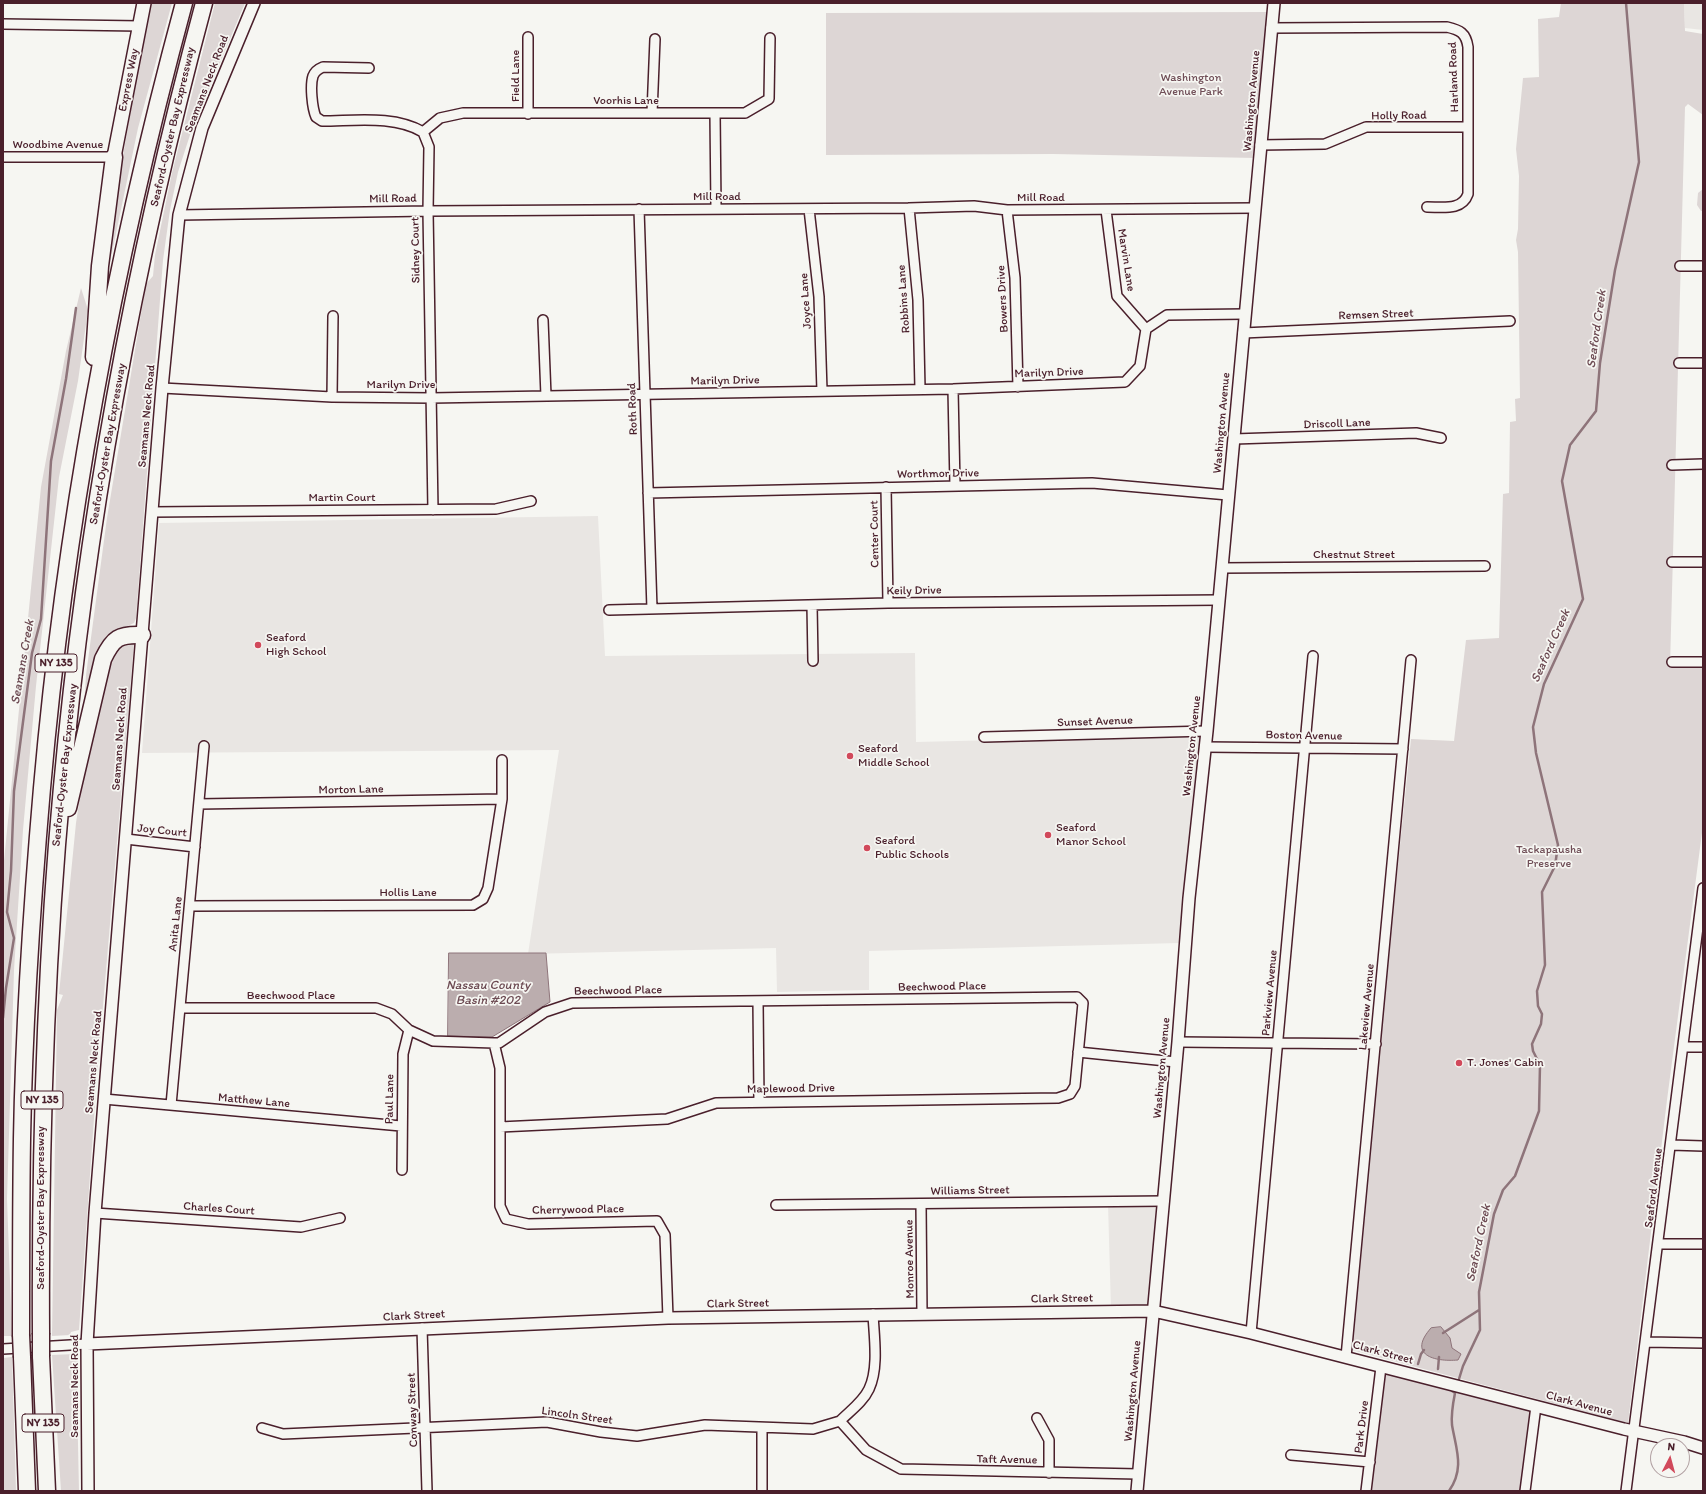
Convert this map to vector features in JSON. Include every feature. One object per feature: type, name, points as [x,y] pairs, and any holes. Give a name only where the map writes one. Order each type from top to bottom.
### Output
[{"type":"highway","name":"Seaford-Oyster Bay Expressway","points":[[28,1491],[21,1347],[24,1073],[36,873],[52,698],[69,559],[109,327],[154,121],[184,3]]},
{"type":"highway","name":"Seaford-Oyster Bay Expressway","points":[[47,1491],[41,1356],[43,1088],[62,787],[78,639],[114,406],[128,330],[160,178],[204,3]]},
{"type":"highway","points":[[83,475],[96,341],[100,266],[114,157]]},
{"type":"highway","points":[[56,866],[84,737],[103,659],[110,646],[119,637],[129,634],[142,635]]},
{"type":"main road","name":"Express Way","points":[[114,157],[144,3]]},
{"type":"street","name":"Seamans Neck Road","points":[[88,1491],[87,1344],[95,1213],[162,388],[179,215],[202,128],[254,3]]},
{"type":"street","name":"Washington Avenue","points":[[1137,1491],[1178,1042],[1189,898],[1207,731],[1274,3]]},
{"type":"street","points":[[3,24],[140,26]]},
{"type":"street","name":"Harland Road","points":[[1272,28],[1447,27],[1462,32],[1466,37],[1468,47],[1469,186],[1466,200],[1454,207],[1427,207]]},
{"type":"street","name":"Field Lane","points":[[528,37],[528,114]]},
{"type":"street","name":"Voorhis Lane","points":[[423,132],[440,118],[463,113],[745,113],[769,99],[770,38]]},
{"type":"street","points":[[652,113],[655,39]]},
{"type":"street","points":[[369,68],[323,67],[316,70],[313,76],[312,109],[316,117],[322,121],[393,121],[412,125],[423,132]]},
{"type":"street","points":[[716,113],[716,208]]},
{"type":"street","name":"Holly Road","points":[[1260,145],[1325,144],[1366,127],[1468,127]]},
{"type":"street","name":"Sidney Court","points":[[423,132],[429,147],[428,211],[434,510]]},
{"type":"street","name":"Woodbine Avenue","points":[[3,156],[114,157]]},
{"type":"street","name":"Mill Road","points":[[179,215],[716,208],[909,208],[974,206],[1006,210],[1254,208]]},
{"type":"street","name":"Robbins Lane","points":[[909,208],[918,300],[920,389]]},
{"type":"street","name":"Roth Road","points":[[638,209],[652,609]]},
{"type":"street","name":"Joyce Lane","points":[[808,209],[819,297],[822,391]]},
{"type":"street","name":"Bowers Drive","points":[[1006,210],[1015,278],[1018,386]]},
{"type":"street","name":"Marvin Lane","points":[[1106,210],[1117,296],[1146,329]]},
{"type":"street","points":[[1680,266],[1703,266]]},
{"type":"street","points":[[1146,329],[1167,315],[1245,314]]},
{"type":"street","points":[[332,397],[334,316]]},
{"type":"street","points":[[543,320],[546,396]]},
{"type":"street","name":"Remsen Street","points":[[1243,333],[1510,321]]},
{"type":"street","name":"Marilyn Drive","points":[[162,388],[332,397],[431,398],[953,389],[1125,382],[1140,366],[1146,329]]},
{"type":"street","points":[[1678,363],[1703,363]]},
{"type":"street","points":[[953,389],[955,486]]},
{"type":"street","name":"Driscoll Lane","points":[[1234,439],[1416,433],[1441,438]]},
{"type":"street","points":[[1672,465],[1703,464]]},
{"type":"street","name":"Worthmor Drive","points":[[648,493],[1092,483],[1228,495]]},
{"type":"street","name":"Center Court","points":[[886,487],[888,603]]},
{"type":"street","name":"Martin Court","points":[[152,512],[496,509],[531,500]]},
{"type":"street","points":[[1672,562],[1703,562]]},
{"type":"street","name":"Chestnut Street","points":[[1222,568],[1485,566]]},
{"type":"street","name":"Keily Drive","points":[[609,610],[888,603],[1219,600]]},
{"type":"street","points":[[812,605],[813,661]]},
{"type":"street","name":"Parkview Avenue","points":[[1251,1333],[1313,656]]},
{"type":"street","name":"Lakeview Avenue","points":[[1346,1357],[1411,660]]},
{"type":"street","points":[[1672,662],[1703,662]]},
{"type":"street","name":"Sunset Avenue","points":[[984,737],[1207,731]]},
{"type":"street","name":"Anita Lane","points":[[171,1105],[204,746]]},
{"type":"street","name":"Boston Avenue","points":[[1205,747],[1403,749]]},
{"type":"street","name":"Hollis Lane","points":[[190,906],[473,905],[482,899],[488,888],[502,799],[502,760]]},
{"type":"street","name":"Morton Lane","points":[[199,804],[502,799]]},
{"type":"street","name":"Joy Court","points":[[126,839],[195,846]]},
{"type":"street","name":"Seaford Avenue","points":[[1626,1491],[1659,1244],[1683,1047],[1699,949],[1703,888]]},
{"type":"street","name":"Beechwood Place","points":[[180,1008],[376,1008],[392,1014],[409,1030],[432,1041],[499,1043],[545,1012],[572,1003],[1077,998],[1083,1003],[1078,1052]]},
{"type":"street","points":[[758,1001],[759,1102]]},
{"type":"street","name":"Paul Lane","points":[[402,1170],[403,1054],[409,1030]]},
{"type":"street","points":[[1178,1042],[1376,1044]]},
{"type":"street","name":"Cherrywood Place","points":[[494,1043],[500,1068],[500,1206],[506,1219],[528,1224],[657,1221],[665,1235],[668,1318]]},
{"type":"street","points":[[1683,1047],[1703,1047]]},
{"type":"street","points":[[1078,1052],[1176,1062]]},
{"type":"street","name":"Maplewood Drive","points":[[500,1126],[667,1119],[716,1103],[1058,1098],[1070,1094],[1075,1082],[1078,1052]]},
{"type":"street","name":"Matthew Lane","points":[[104,1099],[402,1126]]},
{"type":"street","points":[[1671,1145],[1703,1146]]},
{"type":"street","name":"Williams Street","points":[[776,1205],[1164,1201]]},
{"type":"street","name":"Monroe Avenue","points":[[921,1204],[922,1314]]},
{"type":"street","name":"Charles Court","points":[[95,1213],[301,1227],[340,1218]]},
{"type":"street","points":[[1659,1244],[1703,1244]]},
{"type":"street","name":"Clark Street","points":[[3,1349],[422,1328],[668,1318],[1153,1310],[1251,1333],[1448,1384]]},
{"type":"street","name":"Lincoln Street","points":[[262,1428],[283,1434],[547,1422],[601,1432],[638,1436],[705,1425],[813,1429],[840,1421],[858,1405],[870,1388],[875,1359],[873,1314]]},
{"type":"street","name":"Conway Street","points":[[422,1328],[427,1491]]},
{"type":"street","points":[[1646,1342],[1703,1343]]},
{"type":"street","name":"Park Drive","points":[[1366,1491],[1381,1367]]},
{"type":"street","name":"Clark Avenue","points":[[1448,1384],[1634,1432],[1664,1438]]},
{"type":"street","points":[[1525,1491],[1536,1406]]},
{"type":"street","points":[[1037,1418],[1049,1440],[1049,1473]]},
{"type":"street","name":"Taft Avenue","points":[[840,1421],[866,1450],[901,1469],[1138,1474]]},
{"type":"street","points":[[762,1428],[762,1491]]},
{"type":"street","points":[[1690,1442],[1703,1442]]},
{"type":"street","name":"Clark Avenue","points":[[1690,1444],[1703,1448]]},
{"type":"street","points":[[1291,1455],[1370,1462]]},
{"type":"shaded area","points":[[1684,3],[1703,3],[1703,30],[1685,28]]},
{"type":"shaded area","name":"Seaford Public Schools","points":[[598,516],[605,656],[915,653],[916,742],[1203,735],[1179,943],[869,951],[869,990],[777,992],[776,948],[528,954],[559,750],[142,753],[159,523]]},
{"type":"shaded area","points":[[1162,1203],[1151,1308],[1111,1309],[1108,1204]]},
{"type":"green space","points":[[150,3],[172,3],[138,128],[105,286],[117,163],[123,155]]},
{"type":"green space","points":[[215,3],[245,3],[190,135],[178,172],[170,210],[163,260],[136,618],[134,623],[115,632],[84,707],[86,675],[107,518],[146,284],[153,276],[155,255],[172,173]]},
{"type":"green space","name":"Tackapausha Preserve","points":[[1561,3],[1684,3],[1685,31],[1703,34],[1703,115],[1688,104],[1685,107],[1670,666],[1703,667],[1703,825],[1667,1100],[1628,1423],[1348,1349],[1411,739],[1454,741],[1466,640],[1499,638],[1503,494],[1509,493],[1510,422],[1516,421],[1515,399],[1520,398],[1518,252],[1516,240],[1518,229],[1519,176],[1516,149],[1523,78],[1539,77],[1538,19],[1559,17]]},
{"type":"green space","name":"Washington Avenue Park","points":[[1271,12],[1256,158],[1053,154],[826,155],[826,13]]},
{"type":"green space","points":[[1703,189],[1703,211],[1701,211],[1697,205],[1698,193]]},
{"type":"green space","points":[[81,288],[88,310],[78,381],[59,477],[36,686],[23,830],[14,970],[7,1199],[12,1336],[3,1336],[3,871],[41,487],[66,351]]},
{"type":"green space","points":[[132,639],[134,643],[97,1076],[79,1330],[71,1332],[70,1335],[52,1336],[57,1010],[63,995],[59,994],[76,823],[83,777],[109,651]]},
{"type":"green space","points":[[74,1354],[78,1362],[77,1397],[79,1491],[61,1491],[52,1355]]},
{"type":"green space","points":[[12,1357],[16,1491],[3,1491],[3,1358]]},
{"type":"green space","points":[[1383,1373],[1533,1412],[1523,1491],[1370,1491]]},
{"type":"water","name":"Nassau County Basin #202","points":[[449,953],[546,953],[550,1002],[492,1037],[448,1036]]},
{"type":"water","points":[[1441,1327],[1450,1338],[1452,1348],[1461,1354],[1458,1360],[1440,1360],[1426,1355],[1423,1351],[1422,1345],[1424,1337],[1431,1328]]},
{"type":"waterway","name":"Seaford Creek","points":[[1459,1379],[1463,1366],[1480,1330],[1479,1292],[1494,1214],[1503,1190],[1515,1176],[1539,1111],[1540,1065],[1533,1051],[1532,1044],[1541,1024],[1542,1014],[1538,1006],[1537,991],[1545,965],[1542,892],[1555,866],[1558,845],[1536,753],[1533,727],[1544,684],[1583,599],[1562,481],[1570,445],[1596,411],[1600,363],[1615,270],[1639,162],[1626,3]]},
{"type":"waterway","name":"Seamans Creek","points":[[3,1018],[14,938],[7,912],[11,871],[14,791],[32,653],[41,619],[51,461],[66,379],[76,308]]},
{"type":"waterway","points":[[1443,1333],[1479,1310]]},
{"type":"waterway","points":[[1418,1364],[1424,1350]]},
{"type":"waterway","points":[[1438,1369],[1439,1357]]},
{"type":"waterway","name":"Seaford Creek","points":[[1449,1491],[1454,1483],[1458,1466],[1457,1450],[1452,1425],[1452,1409],[1455,1393]]},
{"type":"place","name":"Seaford High School","points":[[258,645]]},
{"type":"place","name":"Seaford Middle School","points":[[850,756]]},
{"type":"place","name":"Seaford Manor School","points":[[1048,835]]},
{"type":"place","name":"Seaford Public Schools","points":[[867,848]]},
{"type":"place","name":"T. Jones' Cabin","points":[[1459,1063]]}]
